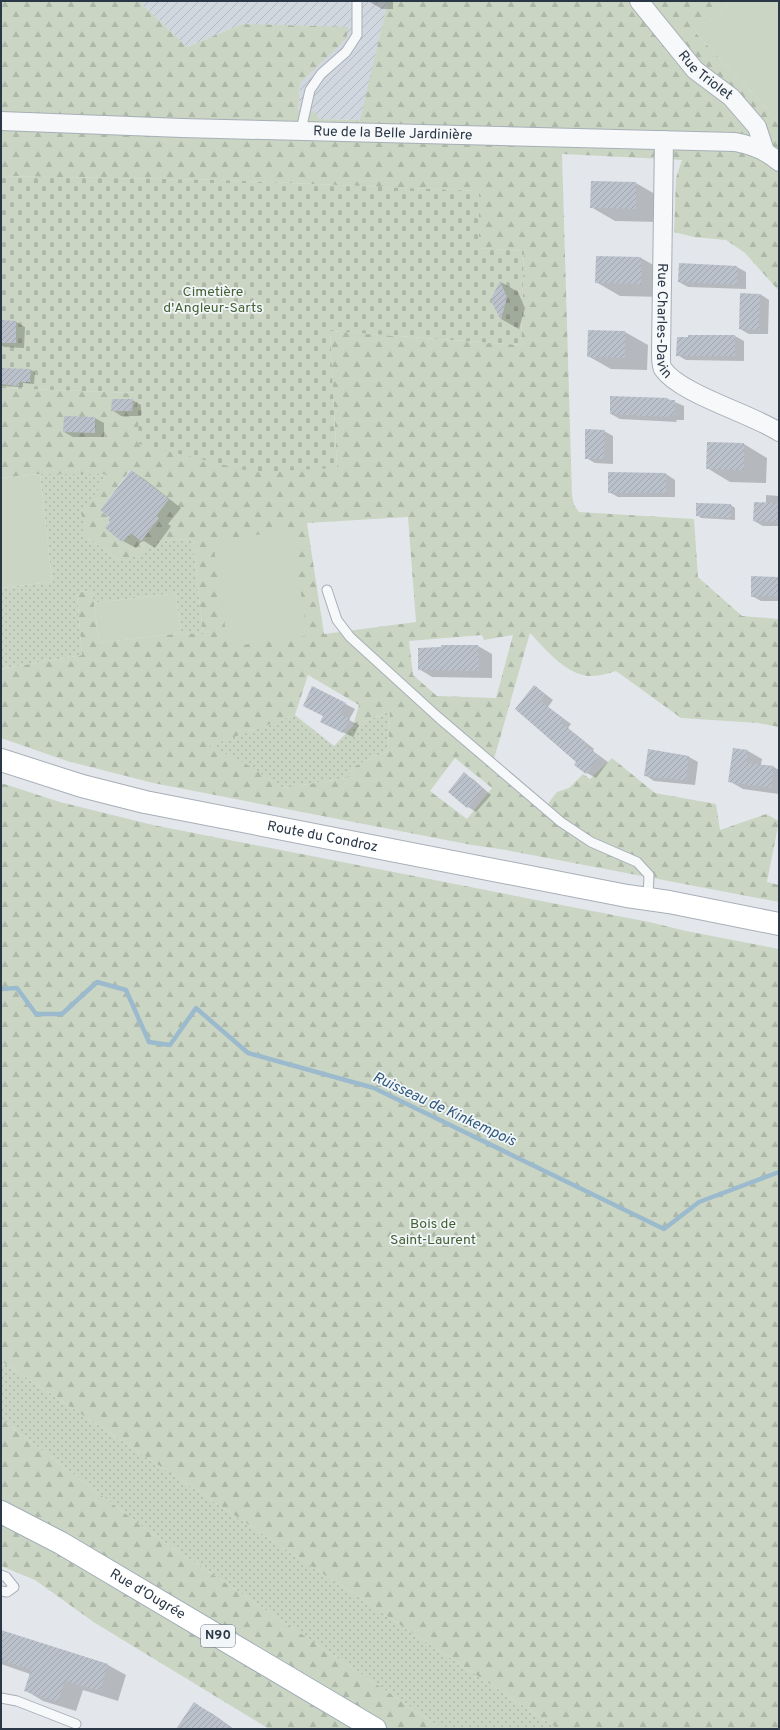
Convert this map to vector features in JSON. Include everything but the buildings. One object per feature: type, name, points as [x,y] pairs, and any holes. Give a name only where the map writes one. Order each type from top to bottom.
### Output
[{"type":"main road","name":"Route du Condroz","points":[[1,760],[82,786],[145,802],[627,896],[779,924]]},
{"type":"main road","name":"Rue d'Ougrée","points":[[1,1512],[61,1543],[375,1729]]},
{"type":"street","name":"Rue Triolet","points":[[639,1],[695,70],[731,97],[757,127],[772,157]]},
{"type":"street","name":"Rue de la Belle Jardinière","points":[[1,121],[182,128],[734,142],[772,157]]},
{"type":"street","name":"Rue Charles-Davin","points":[[664,140],[661,347],[663,368],[674,379],[694,392],[779,432]]},
{"type":"lane","points":[[301,130],[310,90],[321,74],[346,52],[357,35],[357,1]]},
{"type":"lane","points":[[327,590],[337,620],[350,637],[439,718],[561,822],[591,842],[637,862],[649,875],[648,899]]},
{"type":"lane","points":[[1,1575],[6,1577],[14,1587],[7,1592],[1,1591]]},
{"type":"lane","points":[[1,1698],[17,1701],[76,1724]]},
{"type":"shaded area","points":[[141,1],[388,1],[361,120],[319,119],[305,112],[298,111],[300,83],[346,39],[242,24],[187,47],[142,4]]},
{"type":"green space","points":[[1,1],[141,1],[142,4],[187,47],[242,24],[349,27],[346,39],[300,83],[298,111],[314,111],[319,119],[360,120],[388,1],[731,1],[696,33],[779,122],[779,291],[745,253],[726,240],[694,237],[674,232],[676,178],[682,160],[562,154],[572,495],[574,505],[579,512],[694,519],[698,577],[742,616],[779,619],[779,727],[758,723],[681,718],[616,671],[592,676],[574,672],[558,661],[530,633],[494,759],[546,806],[557,792],[569,788],[583,774],[590,779],[612,758],[655,793],[716,804],[720,830],[766,814],[779,821],[767,882],[779,885],[779,902],[506,850],[472,845],[153,783],[67,761],[1,738],[1,669],[82,655],[77,592],[91,591],[99,643],[181,633],[203,634],[193,539],[152,541],[144,555],[119,560],[86,537],[81,511],[111,474],[40,474],[1,478],[1,388],[137,393],[337,468],[330,331],[521,345],[524,251],[479,248],[478,191],[220,180],[1,176]],"holes":[[[130,470],[168,499],[156,516],[159,518],[141,541],[131,533],[129,536],[108,521],[110,518],[100,510]],[[408,517],[416,622],[324,634],[307,523]],[[482,635],[484,640],[513,635],[496,698],[437,696],[413,675],[409,641]],[[308,675],[359,705],[353,726],[390,711],[388,751],[355,766],[347,778],[283,788],[243,762],[209,746],[295,715]],[[455,758],[492,788],[467,819],[430,791]]]},
{"type":"green space","points":[[731,1],[779,1],[779,122],[696,33]]},
{"type":"green space","name":"Cimetière d'Angleur-Sarts","points":[[1,176],[220,180],[479,191],[479,248],[524,251],[521,345],[330,331],[337,468],[253,472],[139,444],[137,393],[1,388]]},
{"type":"green space","points":[[40,474],[111,474],[86,537],[119,560],[152,541],[193,539],[203,634],[181,633],[176,593],[94,603],[91,591],[77,592],[82,655],[1,669],[1,588],[52,582]]},
{"type":"green space","points":[[40,474],[52,582],[1,588],[1,478]]},
{"type":"green space","points":[[292,530],[307,636],[228,647],[213,541]]},
{"type":"green space","points":[[176,593],[181,633],[99,643],[94,603]]},
{"type":"green space","points":[[390,711],[388,751],[355,766],[347,778],[283,788],[243,763],[208,746],[295,715],[334,746],[353,726]]},
{"type":"green space","name":"Bois de Saint-Laurent","points":[[1,783],[60,802],[153,825],[649,922],[686,931],[779,949],[779,1729],[558,1729],[1,1361]]},
{"type":"green space","points":[[1,1361],[558,1729],[443,1729],[148,1531],[1,1419]]},
{"type":"green space","points":[[1,1419],[148,1531],[443,1729],[269,1729],[95,1623],[35,1580],[1,1566]]},
{"type":"waterway","name":"Ruisseau de Kinkempois","points":[[1,989],[17,988],[36,1014],[62,1014],[97,982],[126,990],[149,1042],[170,1045],[196,1008],[248,1053],[374,1088],[664,1229],[699,1202],[779,1172]]}]
